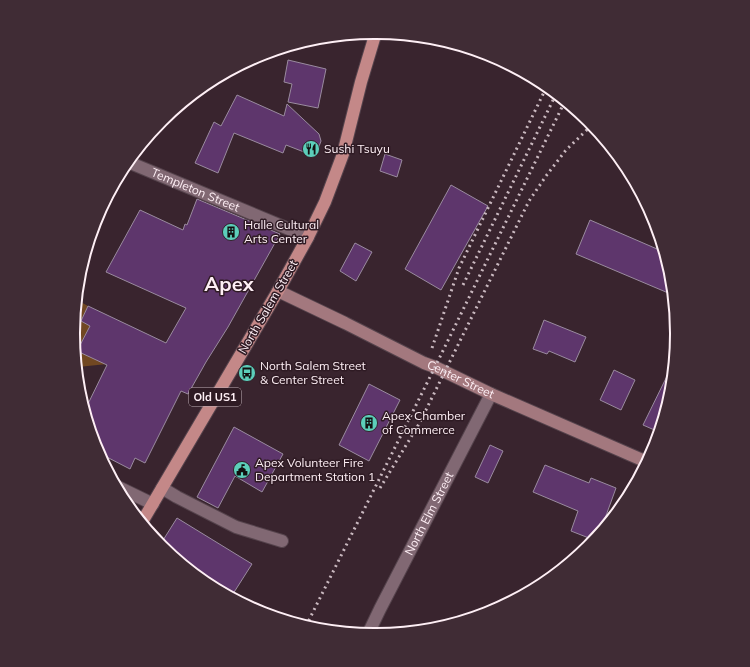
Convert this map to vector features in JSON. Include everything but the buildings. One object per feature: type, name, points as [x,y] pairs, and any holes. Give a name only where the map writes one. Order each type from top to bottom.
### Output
[{"type":"main road","name":"North Salem Street","points":[[145,517],[278,291],[308,237],[325,202],[343,154],[361,82],[374,39]]},
{"type":"main road","name":"Center Street","points":[[278,291],[424,363],[641,459]]},
{"type":"street","name":"Templeton Street","points":[[134,165],[308,237]]},
{"type":"street","name":"North Elm Street","points":[[371,628],[491,394]]},
{"type":"street","points":[[162,488],[236,527],[282,541]]},
{"type":"street","points":[[126,491],[153,504]]},
{"type":"shaded area","points":[[82,303],[88,306],[81,321],[107,335],[107,364],[82,367],[80,334]]},
{"type":"railway","points":[[432,348],[459,268],[544,93]]},
{"type":"railway","points":[[463,285],[553,100]]},
{"type":"railway","points":[[309,620],[562,107]]},
{"type":"railway","points":[[380,488],[419,424],[529,201],[566,150],[587,130]]},
{"type":"place","name":"Sushi Tsuyu","points":[[311,149]]},
{"type":"place","name":"Halle Cultural Arts Center","points":[[231,232]]},
{"type":"place","name":"North Salem Street & Center Street","points":[[247,373]]},
{"type":"place","name":"Apex Chamber of Commerce","points":[[369,423]]},
{"type":"place","name":"Apex Volunteer Fire Department Station 1","points":[[242,470]]},
{"type":"district","name":"Apex","points":[[229,284]]}]
